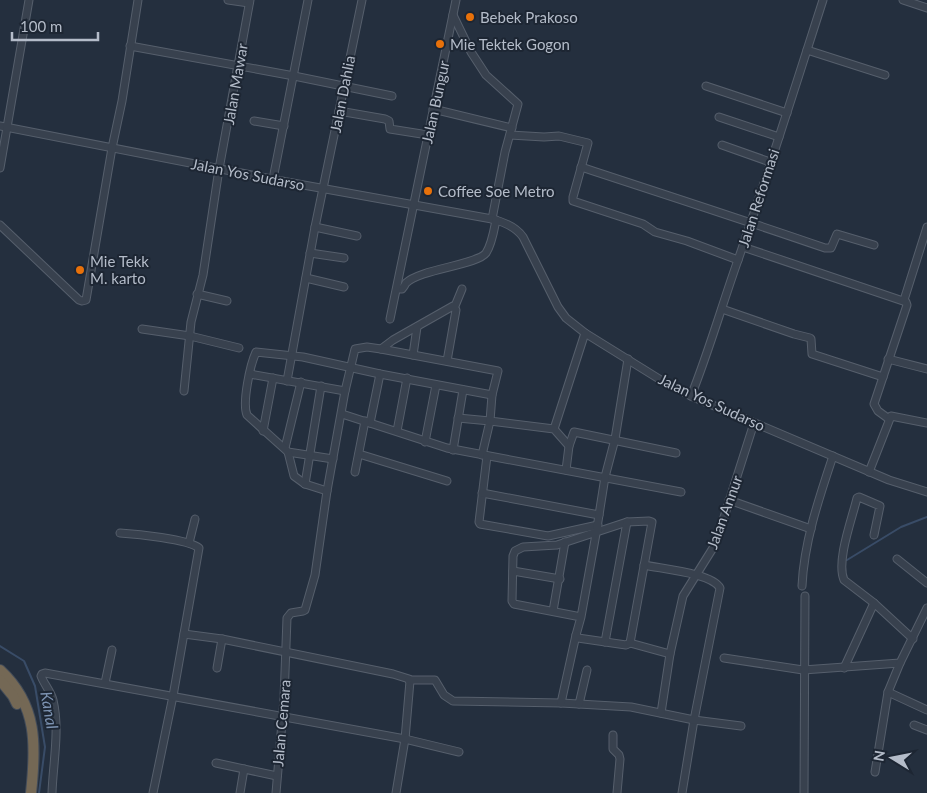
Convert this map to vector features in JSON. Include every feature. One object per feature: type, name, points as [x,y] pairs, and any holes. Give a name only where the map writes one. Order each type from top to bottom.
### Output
[{"type":"highway","points":[[0,670],[21,698],[33,728],[34,747],[31,793]]},
{"type":"highway","points":[[0,680],[13,696],[23,716],[29,748],[25,793]]},
{"type":"street","points":[[0,168],[3,126],[29,0]]},
{"type":"street","points":[[0,225],[79,300],[84,301],[122,101],[138,0]]},
{"type":"street","points":[[228,0],[250,1]]},
{"type":"street","points":[[274,180],[308,0]]},
{"type":"street","name":"Jalan Dahlia","points":[[287,381],[315,227],[362,0]]},
{"type":"street","name":"Jalan Bungur","points":[[390,319],[400,289],[414,204],[456,0]]},
{"type":"street","name":"Jalan Reformasi","points":[[691,396],[705,362],[742,247],[752,223],[823,0]]},
{"type":"street","points":[[903,0],[927,8]]},
{"type":"street","name":"Jalan Mawar","points":[[184,391],[197,294],[203,275],[219,169],[250,1]]},
{"type":"street","points":[[400,289],[414,278],[480,257],[487,251],[518,104],[486,75],[453,14]]},
{"type":"street","points":[[130,46],[238,65],[392,96]]},
{"type":"street","points":[[807,50],[885,75]]},
{"type":"street","points":[[706,86],[786,113]]},
{"type":"street","points":[[433,109],[511,132],[544,137],[559,136],[588,143],[572,198],[573,202],[643,224],[656,232],[688,241],[738,260]]},
{"type":"street","points":[[339,110],[385,119],[389,121],[390,128],[428,135]]},
{"type":"street","points":[[719,117],[779,137]]},
{"type":"street","points":[[254,121],[284,126]]},
{"type":"street","name":"Jalan Yos Sudarso","points":[[3,126],[274,180],[414,204],[506,223],[520,232],[558,307],[566,318],[585,333],[691,396],[869,472],[927,492]]},
{"type":"street","points":[[722,145],[770,162]]},
{"type":"street","points":[[582,167],[829,249],[836,234],[874,245]]},
{"type":"street","points":[[315,227],[357,236]]},
{"type":"street","points":[[904,300],[927,227]]},
{"type":"street","points":[[742,247],[858,287],[904,300],[907,305],[874,404],[878,412],[889,419]]},
{"type":"street","points":[[310,253],[344,258]]},
{"type":"street","points":[[306,278],[344,287]]},
{"type":"street","points":[[447,361],[456,310],[454,306],[462,289]]},
{"type":"street","points":[[197,294],[227,301]]},
{"type":"street","points":[[381,349],[393,340],[454,306]]},
{"type":"street","points":[[722,309],[810,338],[812,339],[812,354],[883,377]]},
{"type":"street","points":[[413,355],[417,327]]},
{"type":"street","points":[[142,329],[190,336],[239,348]]},
{"type":"street","points":[[554,429],[585,333]]},
{"type":"street","points":[[301,382],[287,450],[294,476],[305,484],[327,491],[345,391],[354,351],[357,347],[381,349],[498,371],[492,395],[484,456],[480,524],[548,536],[598,525]]},
{"type":"street","points":[[333,459],[287,450],[263,431],[245,412],[250,374],[256,352],[318,360],[350,368],[492,395]]},
{"type":"street","points":[[562,702],[581,617],[605,477],[615,439],[628,359]]},
{"type":"street","points":[[888,359],[927,369]]},
{"type":"street","points":[[250,374],[345,391]]},
{"type":"street","points":[[355,472],[380,374]]},
{"type":"street","points":[[263,431],[273,378]]},
{"type":"street","points":[[397,432],[407,378]]},
{"type":"street","points":[[425,442],[436,385]]},
{"type":"street","points":[[305,484],[321,386]]},
{"type":"street","points":[[453,450],[463,390]]},
{"type":"street","points":[[342,414],[453,450],[680,492]]},
{"type":"street","points":[[869,472],[891,416],[927,423]]},
{"type":"street","points":[[458,418],[554,429],[569,446]]},
{"type":"street","name":"Jalan Annur","points":[[661,713],[670,654],[683,596],[716,542],[754,423]]},
{"type":"street","points":[[566,470],[569,446],[574,432],[676,453]]},
{"type":"street","points":[[359,454],[447,480]]},
{"type":"street","points":[[802,586],[803,565],[811,530],[833,456]]},
{"type":"street","name":"Jalan Cemara","points":[[276,793],[283,717],[287,618],[291,613],[305,610],[315,575],[327,491]]},
{"type":"street","points":[[482,493],[599,515]]},
{"type":"street","points":[[874,534],[880,506],[859,497],[857,498],[844,552],[841,570],[844,580],[874,603],[913,639]]},
{"type":"street","points":[[729,500],[811,530]]},
{"type":"street","points":[[189,543],[195,519]]},
{"type":"street","points":[[606,642],[626,522]]},
{"type":"street","points":[[581,617],[512,603],[514,553],[519,548],[557,546],[626,522],[652,522],[630,643]]},
{"type":"street","points":[[120,533],[189,543],[197,546],[199,549],[173,696],[153,793]]},
{"type":"street","points":[[553,611],[565,542]]},
{"type":"street","points":[[897,559],[927,583]]},
{"type":"street","points":[[644,565],[696,574],[720,588],[694,720],[682,793]]},
{"type":"street","points":[[513,570],[560,579]]},
{"type":"street","points":[[804,793],[805,596]]},
{"type":"street","points":[[844,668],[874,603]]},
{"type":"street","points":[[875,772],[888,692],[927,608]]},
{"type":"street","points":[[184,634],[222,639],[286,652],[393,674],[409,680],[434,680],[444,695],[454,701],[562,702],[631,707],[694,720],[741,726]]},
{"type":"street","points":[[576,635],[578,638],[626,646],[630,643],[670,654]]},
{"type":"street","points":[[217,668],[222,639]]},
{"type":"street","points":[[105,684],[112,650]]},
{"type":"street","points":[[724,658],[804,670],[900,663]]},
{"type":"street","points":[[579,704],[587,670]]},
{"type":"street","points":[[52,793],[56,742],[55,718],[53,701],[41,675],[45,673],[404,739],[459,752]]},
{"type":"street","points":[[396,793],[404,739],[409,680]]},
{"type":"street","points":[[888,692],[927,710]]},
{"type":"street","points":[[914,725],[927,730]]},
{"type":"street","points":[[613,735],[613,750],[620,755],[617,793]]},
{"type":"street","points":[[216,763],[277,776]]},
{"type":"street","points":[[240,793],[244,769]]},
{"type":"waterway","points":[[847,560],[901,527],[927,517]]},
{"type":"waterway","name":"Kanal","points":[[0,646],[24,661],[35,686],[45,747],[39,793]]},
{"type":"place","name":"Bebek Prakoso","points":[[470,17]]},
{"type":"place","name":"Mie Tektek Gogon","points":[[440,44]]},
{"type":"place","name":"Coffee Soe Metro","points":[[428,191]]},
{"type":"place","name":"Mie Tekk M. karto","points":[[80,270]]}]
